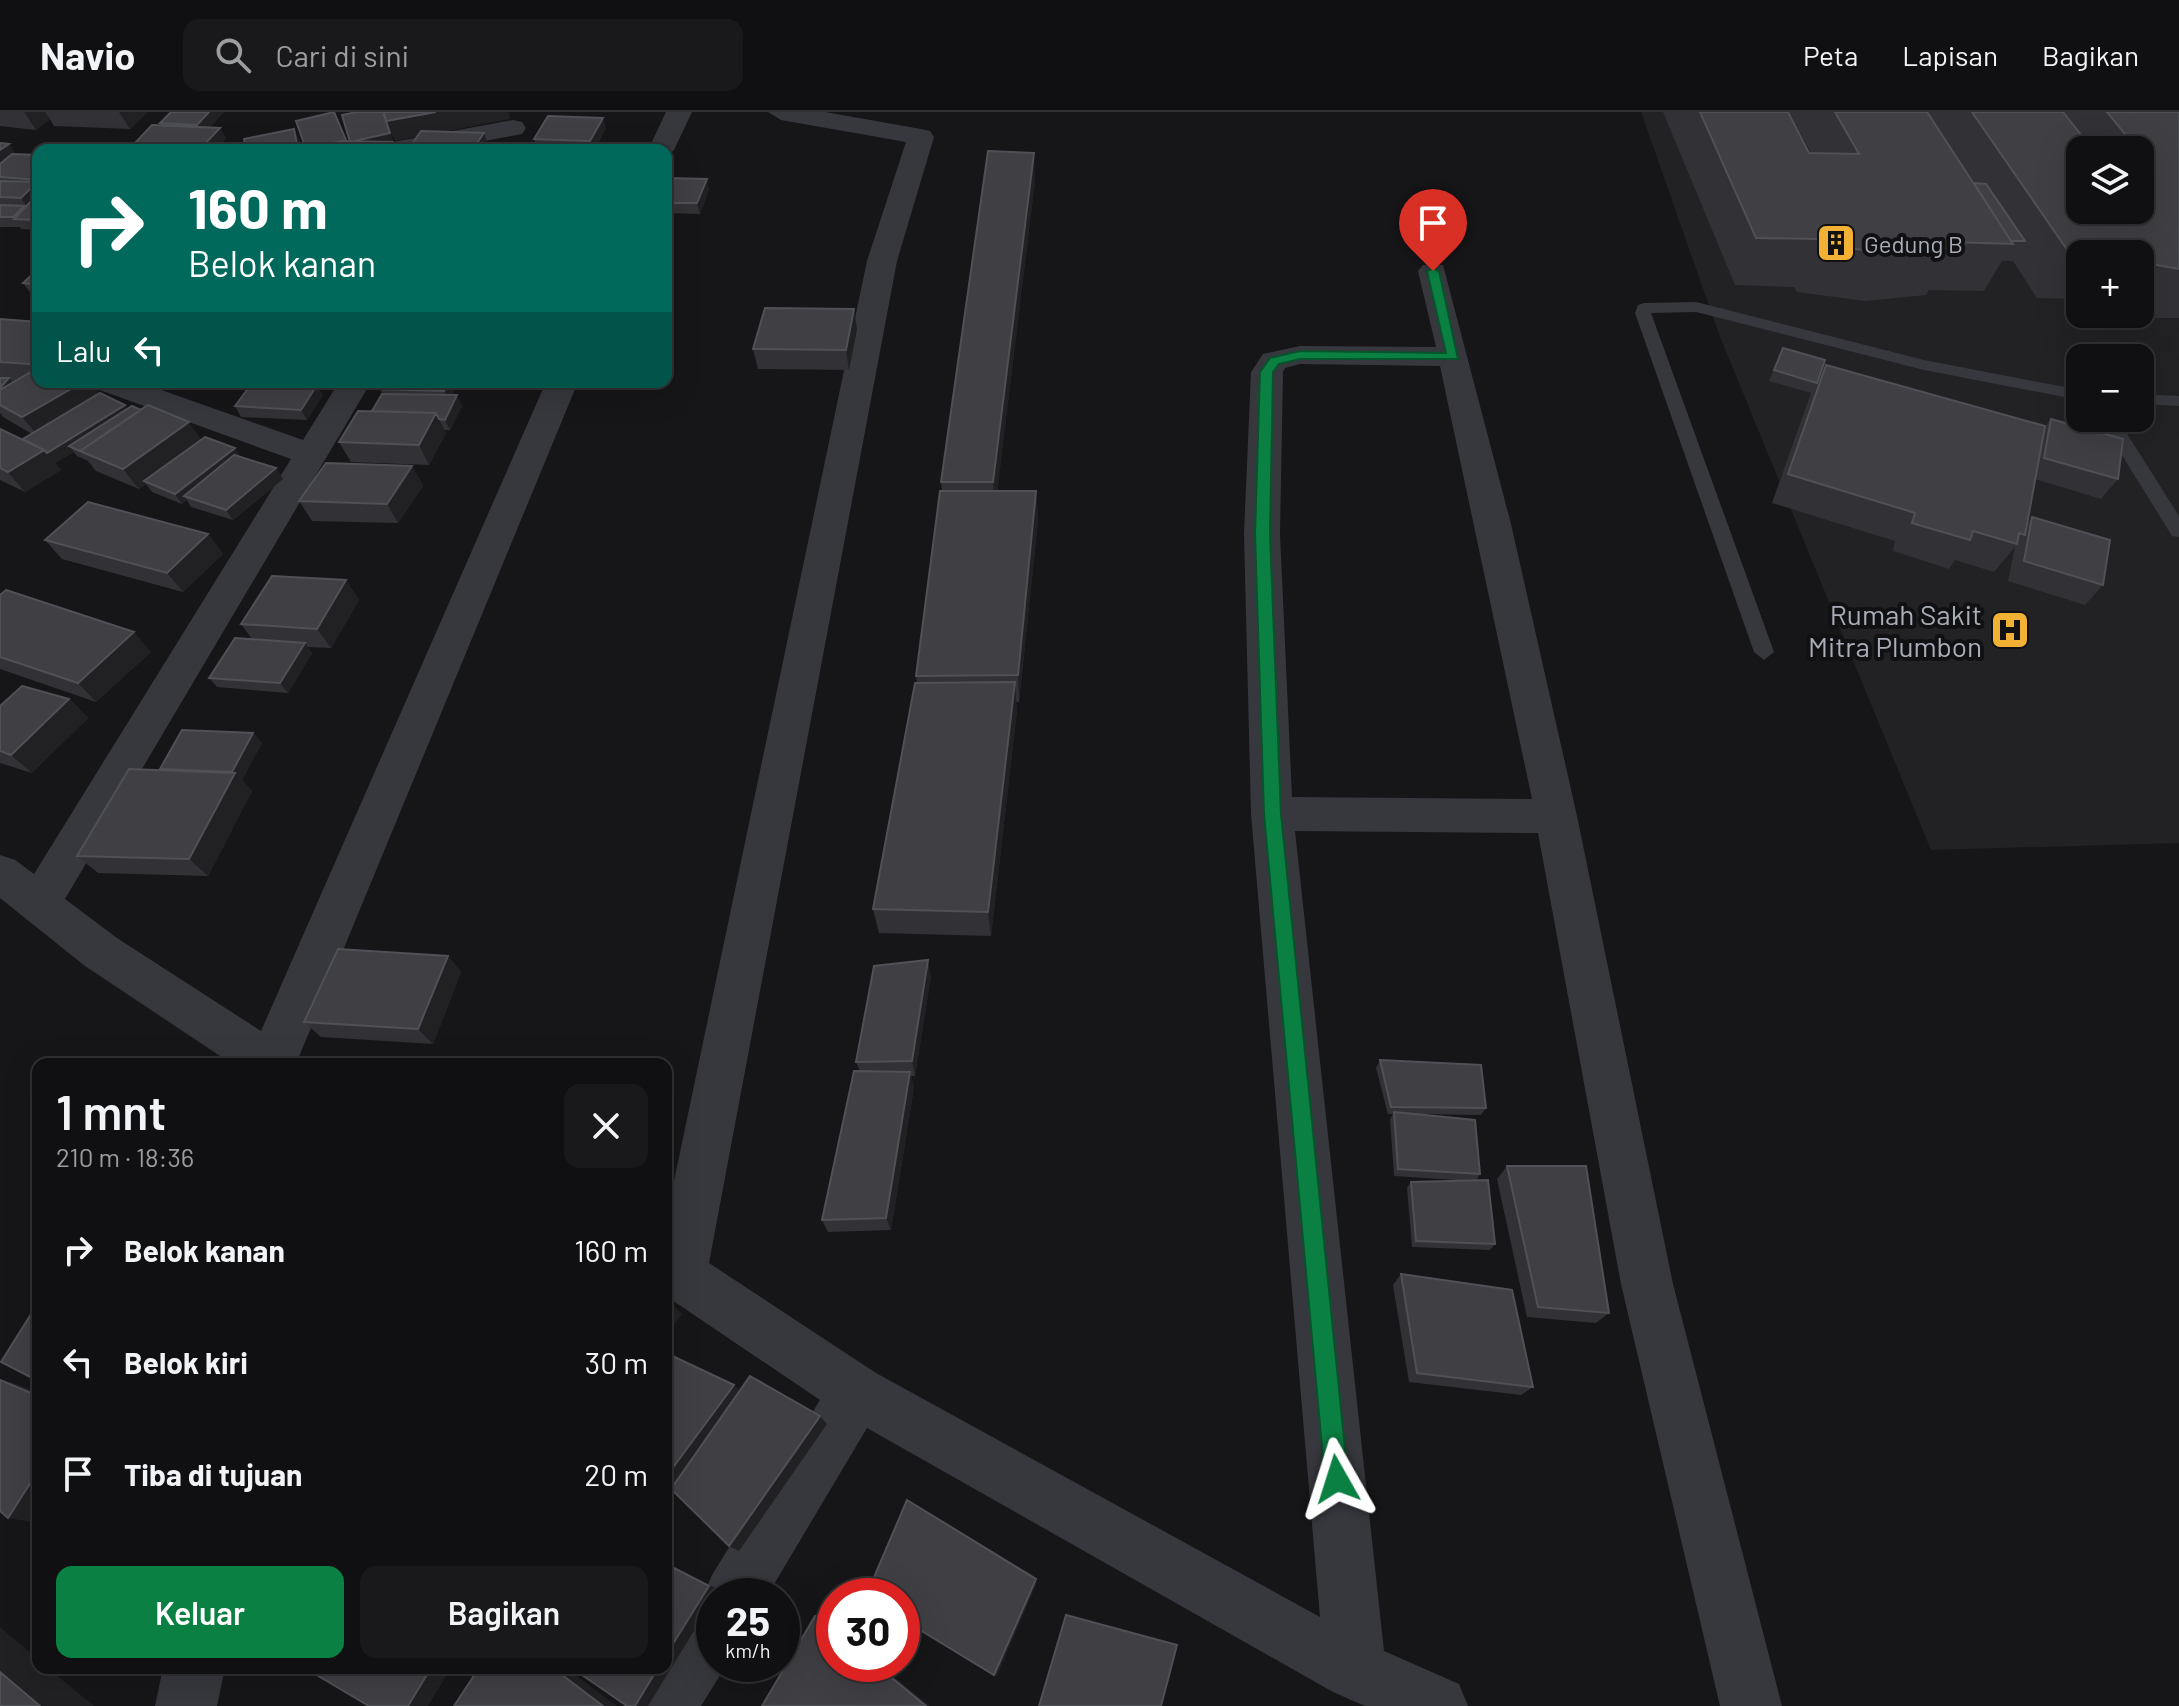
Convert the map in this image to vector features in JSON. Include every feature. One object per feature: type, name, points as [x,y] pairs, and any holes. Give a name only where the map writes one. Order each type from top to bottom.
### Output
[{"type":"street","points":[[664,144],[679,112]]},
{"type":"street","points":[[781,112],[921,137],[882,261],[673,1268],[857,1392],[1355,1670],[1437,1706]]},
{"type":"street","points":[[429,144],[512,130]]},
{"type":"street","points":[[1433,271],[1556,816],[1647,1284],[1751,1706]]},
{"type":"street","points":[[1355,1670],[1272,814],[1262,534],[1267,372],[1274,361],[1300,355],[1453,357]]},
{"type":"street","points":[[148,388],[310,454]]},
{"type":"street","points":[[40,902],[351,388]]},
{"type":"street","points":[[273,1058],[559,388]]},
{"type":"street","points":[[1272,814],[1556,816]]},
{"type":"street","points":[[0,873],[101,952],[263,1058]]},
{"type":"street","points":[[744,1578],[857,1392]]},
{"type":"street","points":[[666,1706],[696,1657]]},
{"type":"street","points":[[186,1706],[193,1674]]},
{"type":"lane","points":[[1764,652],[1644,308],[1696,307],[1924,365],[2066,392]]},
{"type":"lane","points":[[2154,400],[2179,401]]},
{"type":"lane","points":[[2117,432],[2179,531]]},
{"type":"shaded area","name":"Rumah Sakit Mitra Plumbon","points":[[1641,112],[2179,112],[2179,843],[1931,850],[1720,337]]},
{"type":"building","points":[[171,112],[209,112],[197,125],[160,123]]},
{"type":"building","points":[[334,112],[346,140],[304,144],[296,121]]},
{"type":"building","points":[[383,112],[390,133],[350,142],[342,115]]},
{"type":"building","points":[[384,112],[436,112],[386,121]]},
{"type":"building","points":[[1700,112],[1788,112],[1809,153],[1859,154],[1835,112],[1927,112],[2013,244],[1951,242],[1954,248],[1891,253],[1820,245],[1817,239],[1756,238]]},
{"type":"building","points":[[1972,112],[2063,112],[2082,136],[2066,136],[2066,224],[2154,224],[2154,136],[2127,136],[2107,112],[2179,112],[2179,269],[2154,265],[2154,240],[2066,240],[2066,248]]},
{"type":"building","points":[[548,116],[603,118],[590,141],[534,139]]},
{"type":"building","points":[[152,125],[220,128],[205,144],[134,144]]},
{"type":"building","points":[[294,129],[297,144],[245,144],[244,139]]},
{"type":"building","points":[[421,131],[484,133],[476,144],[412,144]]},
{"type":"building","points":[[343,141],[392,142],[390,144],[341,144]]},
{"type":"building","points":[[988,151],[1034,153],[993,482],[941,482]]},
{"type":"building","points":[[12,154],[32,155],[32,180],[0,177],[0,164]]},
{"type":"building","points":[[672,178],[707,179],[697,203],[672,203]]},
{"type":"building","points":[[0,181],[32,182],[32,187],[21,198],[0,197]]},
{"type":"building","points":[[1974,183],[1986,184],[2025,241],[2011,241]]},
{"type":"building","points":[[32,200],[32,220],[14,219]]},
{"type":"building","points":[[0,205],[24,206],[13,217],[0,217]]},
{"type":"building","points":[[32,275],[32,284],[23,283]]},
{"type":"building","points":[[765,308],[854,309],[846,350],[753,349]]},
{"type":"building","points":[[0,319],[32,322],[32,362],[0,362]]},
{"type":"building","points":[[1783,348],[1825,360],[1817,383],[1774,370]]},
{"type":"building","points":[[1826,365],[2045,426],[2025,535],[2019,533],[2017,544],[1973,531],[1970,540],[1912,523],[1915,513],[1788,474]]},
{"type":"building","points":[[32,371],[32,388],[73,388],[22,417],[0,405],[0,390]]},
{"type":"building","points":[[0,378],[9,378],[0,388]]},
{"type":"building","points":[[248,388],[315,388],[301,410],[235,406]]},
{"type":"building","points":[[381,388],[446,388],[444,391]]},
{"type":"building","points":[[100,393],[125,405],[47,453],[23,439]]},
{"type":"building","points":[[382,394],[457,395],[445,420],[439,419],[436,413],[372,411]]},
{"type":"building","points":[[148,405],[189,422],[123,469],[80,451]]},
{"type":"building","points":[[132,406],[141,410],[80,451],[69,446]]},
{"type":"building","points":[[358,411],[436,413],[419,445],[339,442]]},
{"type":"building","points":[[2051,419],[2066,423],[2066,432],[2098,432],[2123,439],[2118,479],[2044,458]]},
{"type":"building","points":[[0,429],[44,450],[8,472],[0,468]]},
{"type":"building","points":[[205,437],[235,448],[175,494],[144,481]]},
{"type":"building","points":[[234,455],[276,468],[226,510],[184,496]]},
{"type":"building","points":[[326,463],[412,466],[387,504],[299,501]]},
{"type":"building","points":[[940,491],[1036,491],[1018,675],[916,676]]},
{"type":"building","points":[[88,502],[208,534],[167,573],[45,540]]},
{"type":"building","points":[[2032,517],[2110,540],[2103,585],[2024,561]]},
{"type":"building","points":[[272,576],[346,580],[317,629],[241,624]]},
{"type":"building","points":[[6,590],[134,632],[78,683],[0,657],[0,595]]},
{"type":"building","points":[[235,638],[305,643],[280,683],[209,678]]},
{"type":"building","points":[[1015,682],[988,912],[873,909],[915,683]]},
{"type":"building","points":[[22,686],[69,699],[11,755],[0,751],[0,706]]},
{"type":"building","points":[[182,730],[253,733],[232,772],[160,769]]},
{"type":"building","points":[[129,769],[235,773],[189,859],[77,856]]},
{"type":"building","points":[[338,949],[448,956],[418,1029],[304,1022]]},
{"type":"building","points":[[928,960],[912,1061],[856,1062],[874,966]]},
{"type":"building","points":[[1380,1060],[1481,1065],[1486,1108],[1391,1107]]},
{"type":"building","points":[[854,1071],[910,1072],[886,1218],[822,1220]]},
{"type":"building","points":[[1394,1112],[1475,1120],[1480,1174],[1398,1169]]},
{"type":"building","points":[[1507,1166],[1586,1166],[1609,1313],[1538,1307]]},
{"type":"building","points":[[1488,1180],[1495,1244],[1416,1241],[1411,1182]]},
{"type":"building","points":[[1401,1274],[1512,1290],[1533,1387],[1417,1373]]},
{"type":"building","points":[[32,1313],[32,1378],[1,1362]]},
{"type":"building","points":[[672,1356],[734,1385],[672,1469]]},
{"type":"building","points":[[750,1376],[820,1416],[729,1546],[672,1488]]},
{"type":"building","points":[[0,1380],[32,1393],[32,1480],[8,1518],[0,1511]]},
{"type":"building","points":[[907,1500],[1036,1579],[994,1675],[920,1630],[920,1578],[874,1578]]},
{"type":"building","points":[[672,1567],[696,1579],[696,1607],[672,1645]]},
{"type":"building","points":[[1066,1615],[1177,1645],[1161,1706],[1039,1706]]},
{"type":"building","points":[[815,1616],[816,1682],[897,1682],[926,1706],[762,1706],[776,1682],[800,1682],[800,1641]]},
{"type":"building","points":[[0,1672],[40,1706],[0,1706]]},
{"type":"building","points":[[315,1674],[427,1674],[408,1706],[369,1706]]},
{"type":"building","points":[[475,1674],[561,1674],[603,1706],[454,1706]]},
{"type":"building","points":[[581,1674],[654,1674],[635,1706],[627,1706]]},
{"type":"place","name":"Gedung B","points":[[1836,243]]},
{"type":"place","name":"Rumah Sakit Mitra Plumbon","points":[[2010,630]]},
{"type":"route","points":[[1337,1479],[1272,814],[1262,534],[1267,372],[1274,361],[1300,355],[1453,357],[1433,271]]}]
